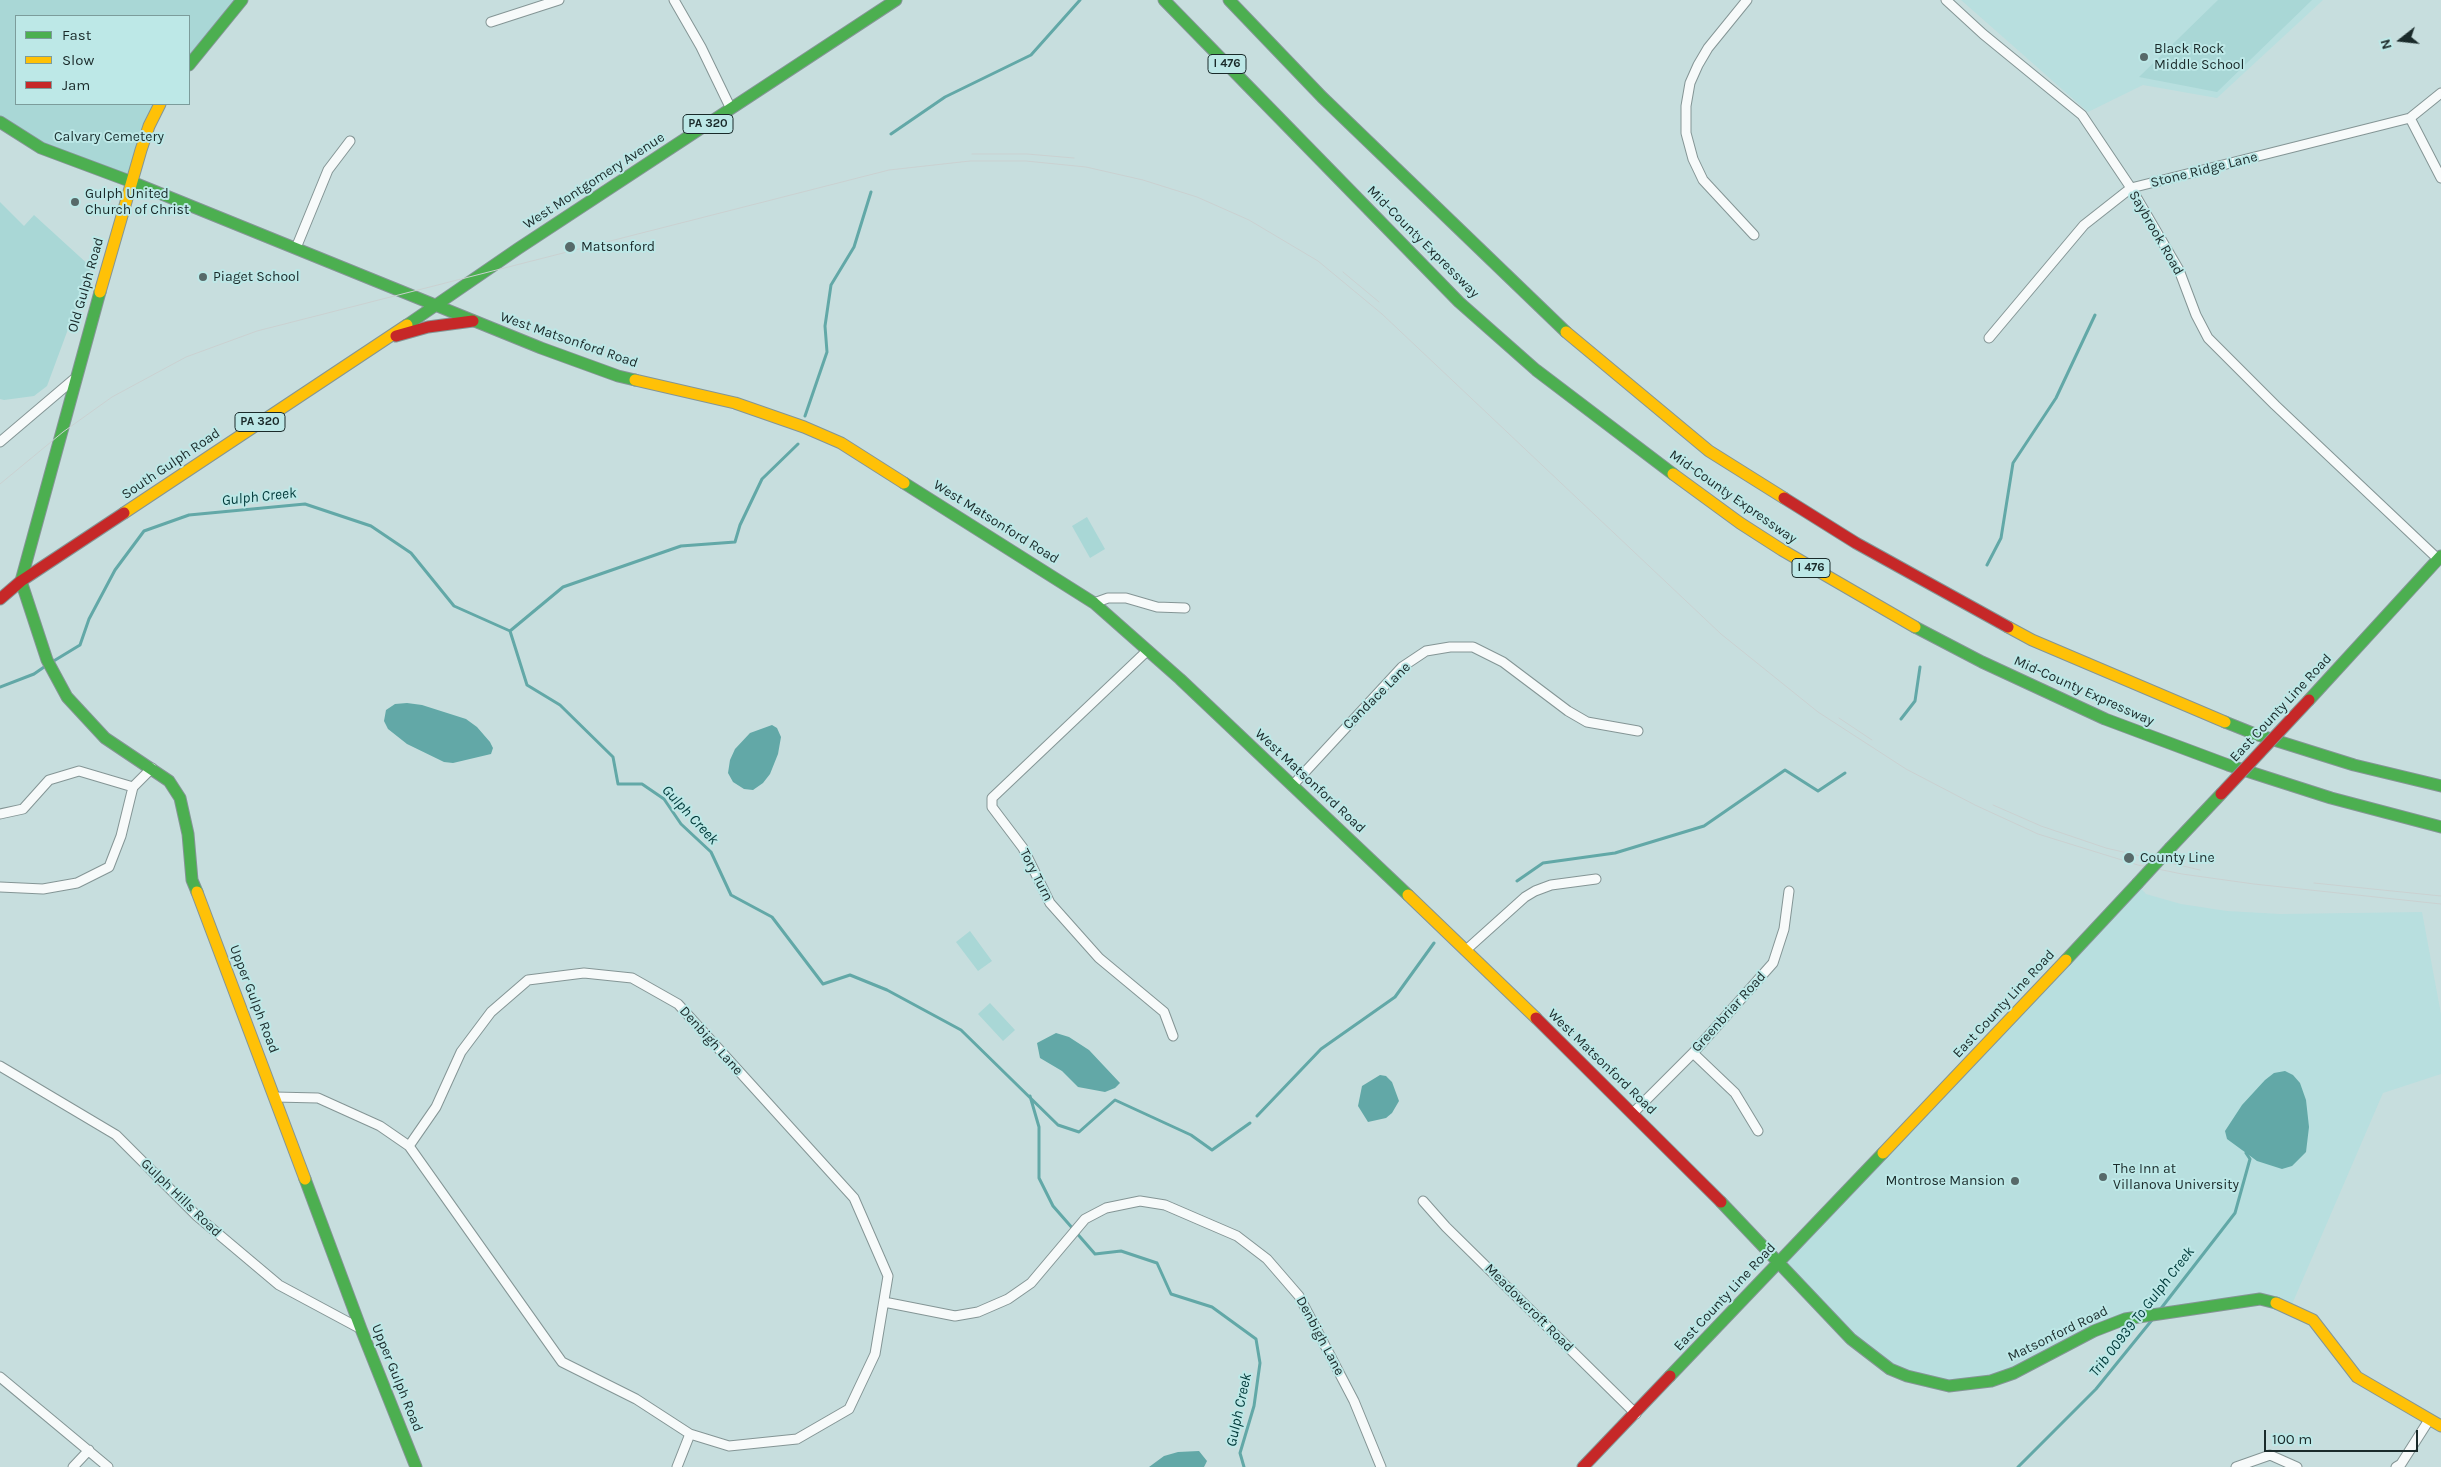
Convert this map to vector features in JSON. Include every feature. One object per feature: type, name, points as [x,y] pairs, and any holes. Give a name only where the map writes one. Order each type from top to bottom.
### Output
[{"type":"main road","points":[[190,64],[242,0]]},
{"type":"main road","name":"West Montgomery Avenue","points":[[435,306],[519,248],[896,0]]},
{"type":"main road","name":"Mid-County Expressway","points":[[1164,0],[1460,302],[1536,370],[1616,433],[1754,532],[1906,622],[1982,662],[2105,719],[2171,745],[2284,783],[2340,801],[2441,827]]},
{"type":"main road","name":"Mid-County Expressway","points":[[1229,0],[1329,103],[1570,336],[1709,451],[1856,543],[2032,640],[2255,734],[2354,765],[2441,786]]},
{"type":"main road","name":"Old Gulph Road","points":[[21,581],[74,380],[149,126],[160,105]]},
{"type":"main road","name":"West Matsonford Road","points":[[0,122],[41,148],[132,182],[473,321],[618,376],[749,406],[778,416],[841,443],[1094,603],[1148,650],[1466,950],[1633,1113],[1779,1261]]},
{"type":"main road","name":"South Gulph Road","points":[[0,599],[21,581],[435,306]]},
{"type":"main road","points":[[384,340],[428,327],[473,321]]},
{"type":"main road","name":"East County Line Road","points":[[1583,1467],[1636,1414],[2172,847],[2440,557]]},
{"type":"main road","name":"Upper Gulph Road","points":[[21,581],[50,665],[67,697],[105,738],[169,781],[180,798],[188,834],[192,880],[361,1329],[416,1467]]},
{"type":"main road","name":"Matsonford Road","points":[[1779,1261],[1851,1339],[1890,1369],[1908,1376],[1949,1386],[1991,1382],[2014,1373],[2094,1331],[2126,1319],[2260,1299],[2283,1305],[2313,1320],[2357,1377],[2441,1426]]},
{"type":"street","points":[[491,22],[560,0]]},
{"type":"street","points":[[674,0],[701,47],[731,109]]},
{"type":"street","points":[[1747,0],[1708,48],[1698,64],[1690,83],[1686,106],[1686,133],[1693,159],[1703,180],[1754,235]]},
{"type":"street","name":"Saybrook Road","points":[[1946,0],[1983,34],[2082,115],[2131,188],[2179,270],[2196,315],[2208,338],[2275,405],[2440,557]]},
{"type":"street","name":"Stone Ridge Lane","points":[[1989,338],[2084,225],[2131,188],[2410,118],[2441,92]]},
{"type":"street","points":[[2410,118],[2441,178]]},
{"type":"street","points":[[296,248],[328,170],[350,141]]},
{"type":"street","points":[[0,442],[74,380]]},
{"type":"street","points":[[1094,603],[1108,598],[1126,598],[1157,607],[1186,608]]},
{"type":"street","name":"Candace Lane","points":[[1292,786],[1402,667],[1426,651],[1450,647],[1473,647],[1503,662],[1568,711],[1587,722],[1638,731]]},
{"type":"street","name":"Tory Turn","points":[[1148,650],[992,798],[992,807],[1023,848],[1050,904],[1099,958],[1164,1012],[1173,1036]]},
{"type":"street","points":[[0,887],[42,889],[78,883],[109,867],[121,836],[133,787],[152,768]]},
{"type":"street","points":[[0,814],[23,809],[49,780],[79,771],[133,787]]},
{"type":"street","points":[[1466,950],[1525,898],[1535,892],[1551,886],[1596,879]]},
{"type":"street","name":"Greenbriar Road","points":[[1633,1113],[1693,1053],[1773,963],[1784,929],[1789,891]]},
{"type":"street","name":"Denbigh Lane","points":[[275,1097],[318,1098],[380,1126],[409,1146],[562,1362],[636,1399],[690,1434],[729,1446],[797,1439],[849,1408],[875,1354],[888,1276],[854,1198],[678,1004],[632,978],[584,972],[528,980],[491,1012],[461,1052],[436,1106],[409,1146]]},
{"type":"street","points":[[1693,1053],[1736,1093],[1758,1130]]},
{"type":"street","name":"Gulph Hills Road","points":[[0,1066],[116,1135],[197,1216],[279,1286],[361,1329]]},
{"type":"street","name":"Denbigh Lane","points":[[884,1302],[955,1316],[978,1312],[1008,1300],[1031,1283],[1085,1220],[1106,1208],[1140,1201],[1165,1205],[1237,1236],[1267,1259],[1299,1296],[1354,1401],[1381,1467]]},
{"type":"street","name":"Meadowcroft Road","points":[[1423,1201],[1453,1234],[1636,1414]]},
{"type":"street","points":[[0,1377],[108,1467]]},
{"type":"street","points":[[2396,1467],[2401,1464],[2429,1420]]},
{"type":"street","points":[[677,1467],[690,1434]]},
{"type":"street","points":[[73,1467],[89,1450]]},
{"type":"street","points":[[2236,1467],[2270,1455],[2297,1467]]},
{"type":"shaded area","name":"Black Rock Middle School","points":[[1961,0],[2323,0],[2217,98],[2143,85],[2088,112]]},
{"type":"shaded area","points":[[395,704],[422,705],[466,719],[477,727],[490,742],[493,748],[491,754],[453,763],[444,762],[407,744],[388,729],[384,721],[386,710]]},
{"type":"shaded area","points":[[772,725],[777,728],[781,737],[778,754],[770,774],[763,783],[753,790],[744,789],[733,782],[728,773],[730,760],[735,749],[750,733]]},
{"type":"shaded area","name":"The Inn at Villanova University","points":[[2137,884],[2146,894],[2181,904],[2227,911],[2280,914],[2422,912],[2441,1014],[2441,1074],[2383,1093],[2290,1309],[2260,1299],[2125,1319],[2014,1373],[1970,1385],[1890,1369],[1779,1261]]},
{"type":"shaded area","points":[[1056,1033],[1069,1037],[1089,1050],[1120,1083],[1115,1088],[1105,1092],[1078,1087],[1062,1071],[1040,1058],[1037,1043]]},
{"type":"shaded area","points":[[2285,1071],[2293,1075],[2300,1083],[2306,1100],[2309,1127],[2306,1152],[2292,1166],[2282,1169],[2257,1161],[2227,1139],[2225,1131],[2242,1105],[2265,1080],[2274,1073]]},
{"type":"shaded area","points":[[1380,1075],[1386,1076],[1392,1082],[1399,1101],[1392,1113],[1386,1118],[1368,1122],[1358,1106],[1362,1086]]},
{"type":"shaded area","points":[[1199,1451],[1207,1461],[1204,1467],[1149,1467],[1164,1456],[1178,1452]]},
{"type":"green space","name":"Calvary Cemetery","points":[[0,0],[242,0],[190,64],[190,15],[15,15],[15,105],[160,105],[132,182],[41,148],[0,122]]},
{"type":"green space","points":[[2218,0],[2312,0],[2217,92],[2139,77]]},
{"type":"green space","points":[[0,202],[24,226],[34,215],[91,267],[47,386],[34,396],[4,400],[0,399]]},
{"type":"green space","points":[[1087,517],[1105,549],[1090,558],[1072,526]]},
{"type":"green space","points":[[970,931],[992,961],[978,971],[956,942]]},
{"type":"green space","points":[[990,1003],[1015,1030],[1003,1041],[978,1014]]},
{"type":"waterway","points":[[891,134],[945,97],[1031,55],[1080,0]]},
{"type":"waterway","points":[[805,416],[827,352],[825,326],[831,285],[854,247],[871,192]]},
{"type":"waterway","points":[[1987,565],[2001,538],[2013,463],[2056,398],[2095,315]]},
{"type":"waterway","points":[[510,631],[563,587],[681,546],[735,542],[740,525],[762,479],[798,444]]},
{"type":"waterway","name":"Gulph Creek","points":[[52,662],[80,645],[89,619],[115,570],[144,531],[189,515],[305,504],[371,526],[411,553],[454,606],[510,631],[527,685],[560,705],[613,757],[618,784],[642,784],[664,799],[681,824],[711,852],[731,895],[772,917],[823,984],[850,975],[887,990],[961,1030],[1058,1125],[1079,1132],[1115,1100],[1191,1135],[1212,1150],[1250,1123]]},
{"type":"waterway","name":"Gulph Creek","points":[[0,687],[34,674],[47,665]]},
{"type":"waterway","points":[[1901,719],[1915,701],[1920,667]]},
{"type":"waterway","points":[[1517,881],[1543,863],[1615,853],[1704,826],[1785,770],[1818,791],[1845,773]]},
{"type":"waterway","points":[[1257,1116],[1321,1049],[1395,997],[1434,943]]},
{"type":"waterway","name":"Gulph Creek","points":[[1030,1096],[1039,1127],[1039,1178],[1053,1206],[1095,1254],[1121,1251],[1157,1263],[1171,1294],[1212,1307],[1256,1339],[1260,1363],[1254,1406],[1240,1453],[1244,1467]]},
{"type":"waterway","name":"Trib 00939 To Gulph Creek","points":[[2159,1311],[2235,1213],[2250,1159],[2246,1153]]},
{"type":"waterway","name":"Trib 00939 To Gulph Creek","points":[[2018,1467],[2096,1389],[2152,1320]]},
{"type":"tram line","points":[[972,154],[1027,154],[1074,158]]},
{"type":"tram line","points":[[0,484],[63,432],[112,397],[186,357],[257,331],[889,170],[970,161],[1026,161],[1086,167],[1143,180],[1197,197],[1249,220],[1318,261],[1382,314],[1721,634],[1818,712],[1906,769],[1975,805],[2038,834],[2138,865],[2182,874],[2254,884],[2441,904]]},
{"type":"tram line","points":[[1343,272],[1379,302]]},
{"type":"tram line","points":[[1839,718],[1872,740]]},
{"type":"tram line","points":[[1993,805],[2041,826],[2106,848],[2200,870]]},
{"type":"tram line","points":[[2314,883],[2441,896]]},
{"type":"traffic: fast","points":[[190,64],[242,0]]},
{"type":"traffic: fast","points":[[407,325],[519,248],[896,0]]},
{"type":"traffic: fast","points":[[1164,0],[1459,302],[1536,370],[1673,474]]},
{"type":"traffic: fast","points":[[1229,0],[1322,97],[1566,332]]},
{"type":"traffic: fast","points":[[0,122],[41,148],[132,182],[541,348],[618,376],[635,380]]},
{"type":"traffic: fast","points":[[100,292],[21,581],[47,660],[67,697],[105,738],[169,781],[180,798],[188,834],[192,880],[197,892]]},
{"type":"traffic: fast","points":[[904,483],[1094,603],[1180,679],[1408,895]]},
{"type":"traffic: fast","points":[[2309,700],[2441,556]]},
{"type":"traffic: fast","points":[[1915,627],[1982,662],[2105,719],[2228,765],[2331,798],[2441,827]]},
{"type":"traffic: fast","points":[[2225,722],[2255,734],[2354,765],[2441,786]]},
{"type":"traffic: fast","points":[[2171,847],[2221,794]]},
{"type":"traffic: fast","points":[[2137,884],[2171,847]]},
{"type":"traffic: fast","points":[[2066,960],[2137,884]]},
{"type":"traffic: fast","points":[[1670,1376],[1883,1153]]},
{"type":"traffic: fast","points":[[305,1179],[361,1329],[416,1467]]},
{"type":"traffic: fast","points":[[1721,1202],[1851,1339],[1890,1369],[1907,1376],[1949,1386],[1991,1381],[2014,1373],[2094,1331],[2125,1319],[2260,1299],[2276,1303]]},
{"type":"traffic: slow","points":[[100,292],[141,150],[149,126],[160,105]]},
{"type":"traffic: slow","points":[[124,513],[407,325]]},
{"type":"traffic: slow","points":[[1566,332],[1709,451],[1784,498]]},
{"type":"traffic: slow","points":[[635,380],[735,403],[804,427],[841,443],[904,483]]},
{"type":"traffic: slow","points":[[1673,474],[1740,523],[1782,550],[1915,627]]},
{"type":"traffic: slow","points":[[2008,627],[2032,640],[2225,722]]},
{"type":"traffic: slow","points":[[197,892],[305,1179]]},
{"type":"traffic: slow","points":[[1408,895],[1536,1018]]},
{"type":"traffic: slow","points":[[1883,1153],[2066,960]]},
{"type":"traffic: slow","points":[[2276,1303],[2313,1320],[2357,1377],[2441,1426]]},
{"type":"traffic: jam","points":[[396,336],[428,327],[473,321]]},
{"type":"traffic: jam","points":[[1784,498],[1856,543],[2008,627]]},
{"type":"traffic: jam","points":[[0,599],[21,581],[124,513]]},
{"type":"traffic: jam","points":[[2221,794],[2309,700]]},
{"type":"traffic: jam","points":[[1536,1018],[1721,1202]]},
{"type":"traffic: jam","points":[[1583,1467],[1670,1376]]},
{"type":"place","name":"Black Rock Middle School","points":[[2144,57]]},
{"type":"place","name":"Gulph United Church of Christ","points":[[75,202]]},
{"type":"place","name":"Matsonford","points":[[570,247]]},
{"type":"place","name":"Piaget School","points":[[203,277]]},
{"type":"place","name":"County Line","points":[[2129,858]]},
{"type":"place","name":"The Inn at Villanova University","points":[[2103,1177]]},
{"type":"place","name":"Montrose Mansion","points":[[2015,1181]]}]
